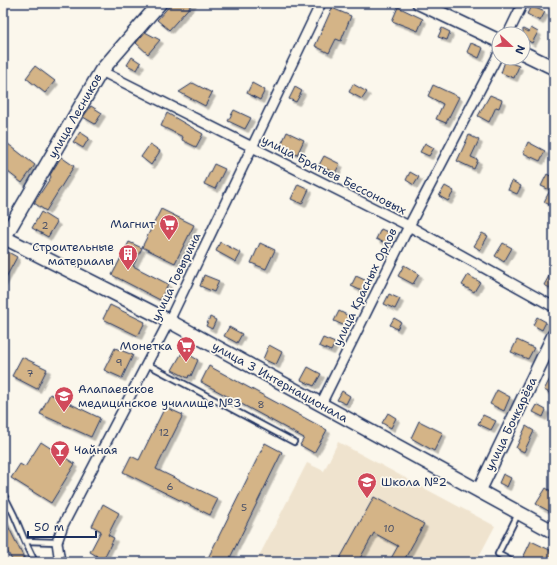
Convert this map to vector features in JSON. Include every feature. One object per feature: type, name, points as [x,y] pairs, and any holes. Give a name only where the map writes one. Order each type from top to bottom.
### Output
[{"type":"main road","name":"улица Лесников","points":[[4,238],[101,70],[160,3]]},
{"type":"main road","points":[[419,3],[491,38]]},
{"type":"main road","points":[[531,57],[554,68]]},
{"type":"main road","name":"улица 3 Интернационала","points":[[4,238],[169,321],[554,532]]},
{"type":"main road","name":"улица Бочкарёва","points":[[479,491],[554,335]]},
{"type":"street","name":"улица Говырина","points":[[60,562],[57,542],[63,525],[169,321],[321,3]]},
{"type":"street","points":[[512,26],[523,3]]},
{"type":"street","name":"улица Красных Орлов","points":[[321,404],[409,226],[492,66]]},
{"type":"street","name":"улица Братьев Бессоновых","points":[[101,70],[409,226],[554,307]]},
{"type":"lane","points":[[146,364],[294,442]]},
{"type":"lane","points":[[3,493],[35,562]]},
{"type":"lane","points":[[514,562],[498,554],[518,513]]},
{"type":"lane","points":[[25,541],[57,542]]},
{"type":"shaded area","name":"Школа №2","points":[[338,442],[495,526],[476,562],[256,562],[307,463],[324,471]]},
{"type":"building","points":[[172,3],[193,3],[169,30],[157,20]]},
{"type":"building","points":[[531,6],[545,12],[540,21],[527,14]]},
{"type":"building","points":[[398,7],[423,19],[418,31],[392,21]]},
{"type":"building","points":[[332,8],[351,16],[341,41],[336,39],[329,53],[315,46]]},
{"type":"building","points":[[442,28],[450,32],[447,40],[438,37]]},
{"type":"building","points":[[531,28],[538,32],[531,42]]},
{"type":"building","points":[[145,32],[160,40],[148,54],[136,43]]},
{"type":"building","points":[[471,43],[483,48],[479,58],[467,52]]},
{"type":"building","points":[[132,57],[141,63],[137,70],[127,65]]},
{"type":"building","points":[[35,66],[55,81],[45,93],[26,78]]},
{"type":"building","points":[[503,66],[519,66],[514,78],[501,73]]},
{"type":"building","points":[[193,83],[212,93],[205,106],[179,92]]},
{"type":"building","points":[[252,83],[265,90],[260,100],[247,93]]},
{"type":"building","points":[[353,84],[367,92],[362,99],[349,92]]},
{"type":"building","points":[[433,85],[459,97],[446,123],[436,119],[443,104],[428,96]]},
{"type":"building","points":[[295,87],[302,91],[296,102],[289,99]]},
{"type":"building","points":[[490,95],[502,100],[499,108],[496,107],[489,122],[478,116]]},
{"type":"building","points":[[91,106],[102,113],[95,124],[83,117]]},
{"type":"building","points":[[234,110],[251,118],[245,129],[228,121]]},
{"type":"building","points":[[167,113],[203,134],[196,147],[182,140],[183,137],[161,126]]},
{"type":"building","points":[[80,132],[89,138],[83,148],[73,142]]},
{"type":"building","points":[[287,132],[304,140],[297,155],[280,147]]},
{"type":"building","points":[[469,135],[479,140],[471,157],[478,160],[474,169],[457,161]]},
{"type":"building","points":[[3,140],[35,165],[22,183],[3,168]]},
{"type":"building","points":[[528,142],[545,151],[540,161],[523,153]]},
{"type":"building","points":[[425,143],[434,148],[429,156],[420,152]]},
{"type":"building","points":[[150,144],[160,151],[151,165],[141,157]]},
{"type":"building","points":[[324,156],[340,164],[335,173],[319,165]]},
{"type":"building","points":[[61,157],[74,166],[46,211],[34,203],[51,177],[50,175]]},
{"type":"building","points":[[214,164],[225,169],[215,189],[204,184]]},
{"type":"building","points":[[410,172],[419,177],[414,185],[406,180]]},
{"type":"building","points":[[547,174],[554,178],[554,207],[544,202],[550,190],[541,186]]},
{"type":"building","points":[[512,181],[521,186],[517,194],[508,190]]},
{"type":"building","points":[[298,184],[309,189],[302,204],[291,199]]},
{"type":"building","points":[[445,186],[454,191],[448,201],[439,196]]},
{"type":"building","points":[[161,209],[194,225],[175,263],[142,247]]},
{"type":"building","points":[[41,212],[57,222],[48,237],[32,228]]},
{"type":"building","points":[[381,229],[392,234],[387,244],[376,239]]},
{"type":"building","points":[[482,233],[488,236],[480,250],[474,246]]},
{"type":"building","name":"Строительные материалы","points":[[129,242],[142,248],[133,266],[168,284],[160,300],[112,275]]},
{"type":"building","points":[[220,242],[241,253],[236,262],[216,251]]},
{"type":"building","points":[[260,243],[275,250],[266,269],[251,263]]},
{"type":"building","points":[[503,243],[512,248],[504,262],[495,256]]},
{"type":"building","points":[[3,249],[17,257],[3,283]]},
{"type":"building","points":[[404,265],[419,274],[413,284],[398,276]]},
{"type":"building","points":[[204,275],[219,281],[214,292],[200,286]]},
{"type":"building","points":[[468,275],[480,282],[474,292],[462,285]]},
{"type":"building","points":[[356,276],[367,281],[362,291],[351,286]]},
{"type":"building","points":[[549,276],[554,278],[554,290],[544,285]]},
{"type":"building","points":[[389,294],[400,299],[395,309],[384,304]]},
{"type":"building","points":[[110,305],[145,322],[138,336],[103,319]]},
{"type":"building","points":[[339,311],[349,316],[345,326],[334,321]]},
{"type":"building","points":[[210,317],[216,320],[212,329],[206,326]]},
{"type":"building","points":[[537,317],[546,322],[542,330],[533,325]]},
{"type":"building","points":[[394,318],[401,322],[397,329],[390,325]]},
{"type":"building","points":[[229,327],[242,334],[237,343],[224,336]]},
{"type":"building","points":[[323,338],[335,343],[331,351],[319,346]]},
{"type":"building","points":[[517,340],[534,348],[528,359],[511,352]]},
{"type":"building","points":[[269,345],[282,352],[276,365],[263,359]]},
{"type":"building","points":[[115,348],[133,355],[122,378],[104,370]]},
{"type":"building","points":[[183,351],[198,360],[191,376],[189,375],[188,378],[172,370]]},
{"type":"building","points":[[22,357],[47,369],[37,389],[12,376]]},
{"type":"building","points":[[209,366],[327,430],[314,453],[300,445],[304,438],[201,382]]},
{"type":"building","points":[[308,367],[321,374],[314,386],[301,380]]},
{"type":"building","points":[[554,371],[554,395],[544,390]]},
{"type":"building","points":[[497,390],[510,397],[504,411],[490,404]]},
{"type":"building","points":[[342,391],[350,396],[346,404],[337,400]]},
{"type":"building","points":[[50,394],[100,418],[91,437],[40,414]]},
{"type":"building","points":[[537,405],[546,410],[543,417],[533,412]]},
{"type":"building","points":[[165,407],[183,415],[156,469],[218,499],[210,515],[123,472],[131,456],[139,460]]},
{"type":"building","points":[[388,413],[396,418],[391,428],[382,423]]},
{"type":"building","points":[[483,415],[496,421],[491,430],[478,424]]},
{"type":"building","points":[[419,421],[443,433],[434,451],[411,438]]},
{"type":"building","points":[[526,426],[534,431],[524,452],[516,448]]},
{"type":"building","points":[[41,442],[75,464],[51,503],[11,478],[20,464],[25,467]]},
{"type":"building","points":[[265,443],[282,452],[228,562],[206,562]]},
{"type":"building","points":[[503,474],[511,478],[507,487],[499,483]]},
{"type":"building","points":[[546,488],[554,493],[554,514],[536,504]]},
{"type":"building","points":[[374,497],[424,524],[403,562],[389,562],[398,546],[374,533],[358,562],[338,562]]},
{"type":"building","points":[[103,504],[119,513],[108,535],[114,538],[102,562],[94,562],[97,556],[90,552],[101,531],[92,526]]},
{"type":"building","points":[[3,516],[26,562],[13,562],[3,543]]},
{"type":"building","points":[[531,541],[554,552],[554,562],[521,562]]},
{"type":"place","name":"Магнит","points":[[169,241]]},
{"type":"place","name":"Строительные материалы","points":[[128,271]]},
{"type":"place","name":"Монетка","points":[[186,363]]},
{"type":"place","name":"Алапаевское медицинское училище №3","points":[[64,413]]},
{"type":"place","name":"Чайная","points":[[60,467]]},
{"type":"place","name":"Школа №2","points":[[367,499]]}]
